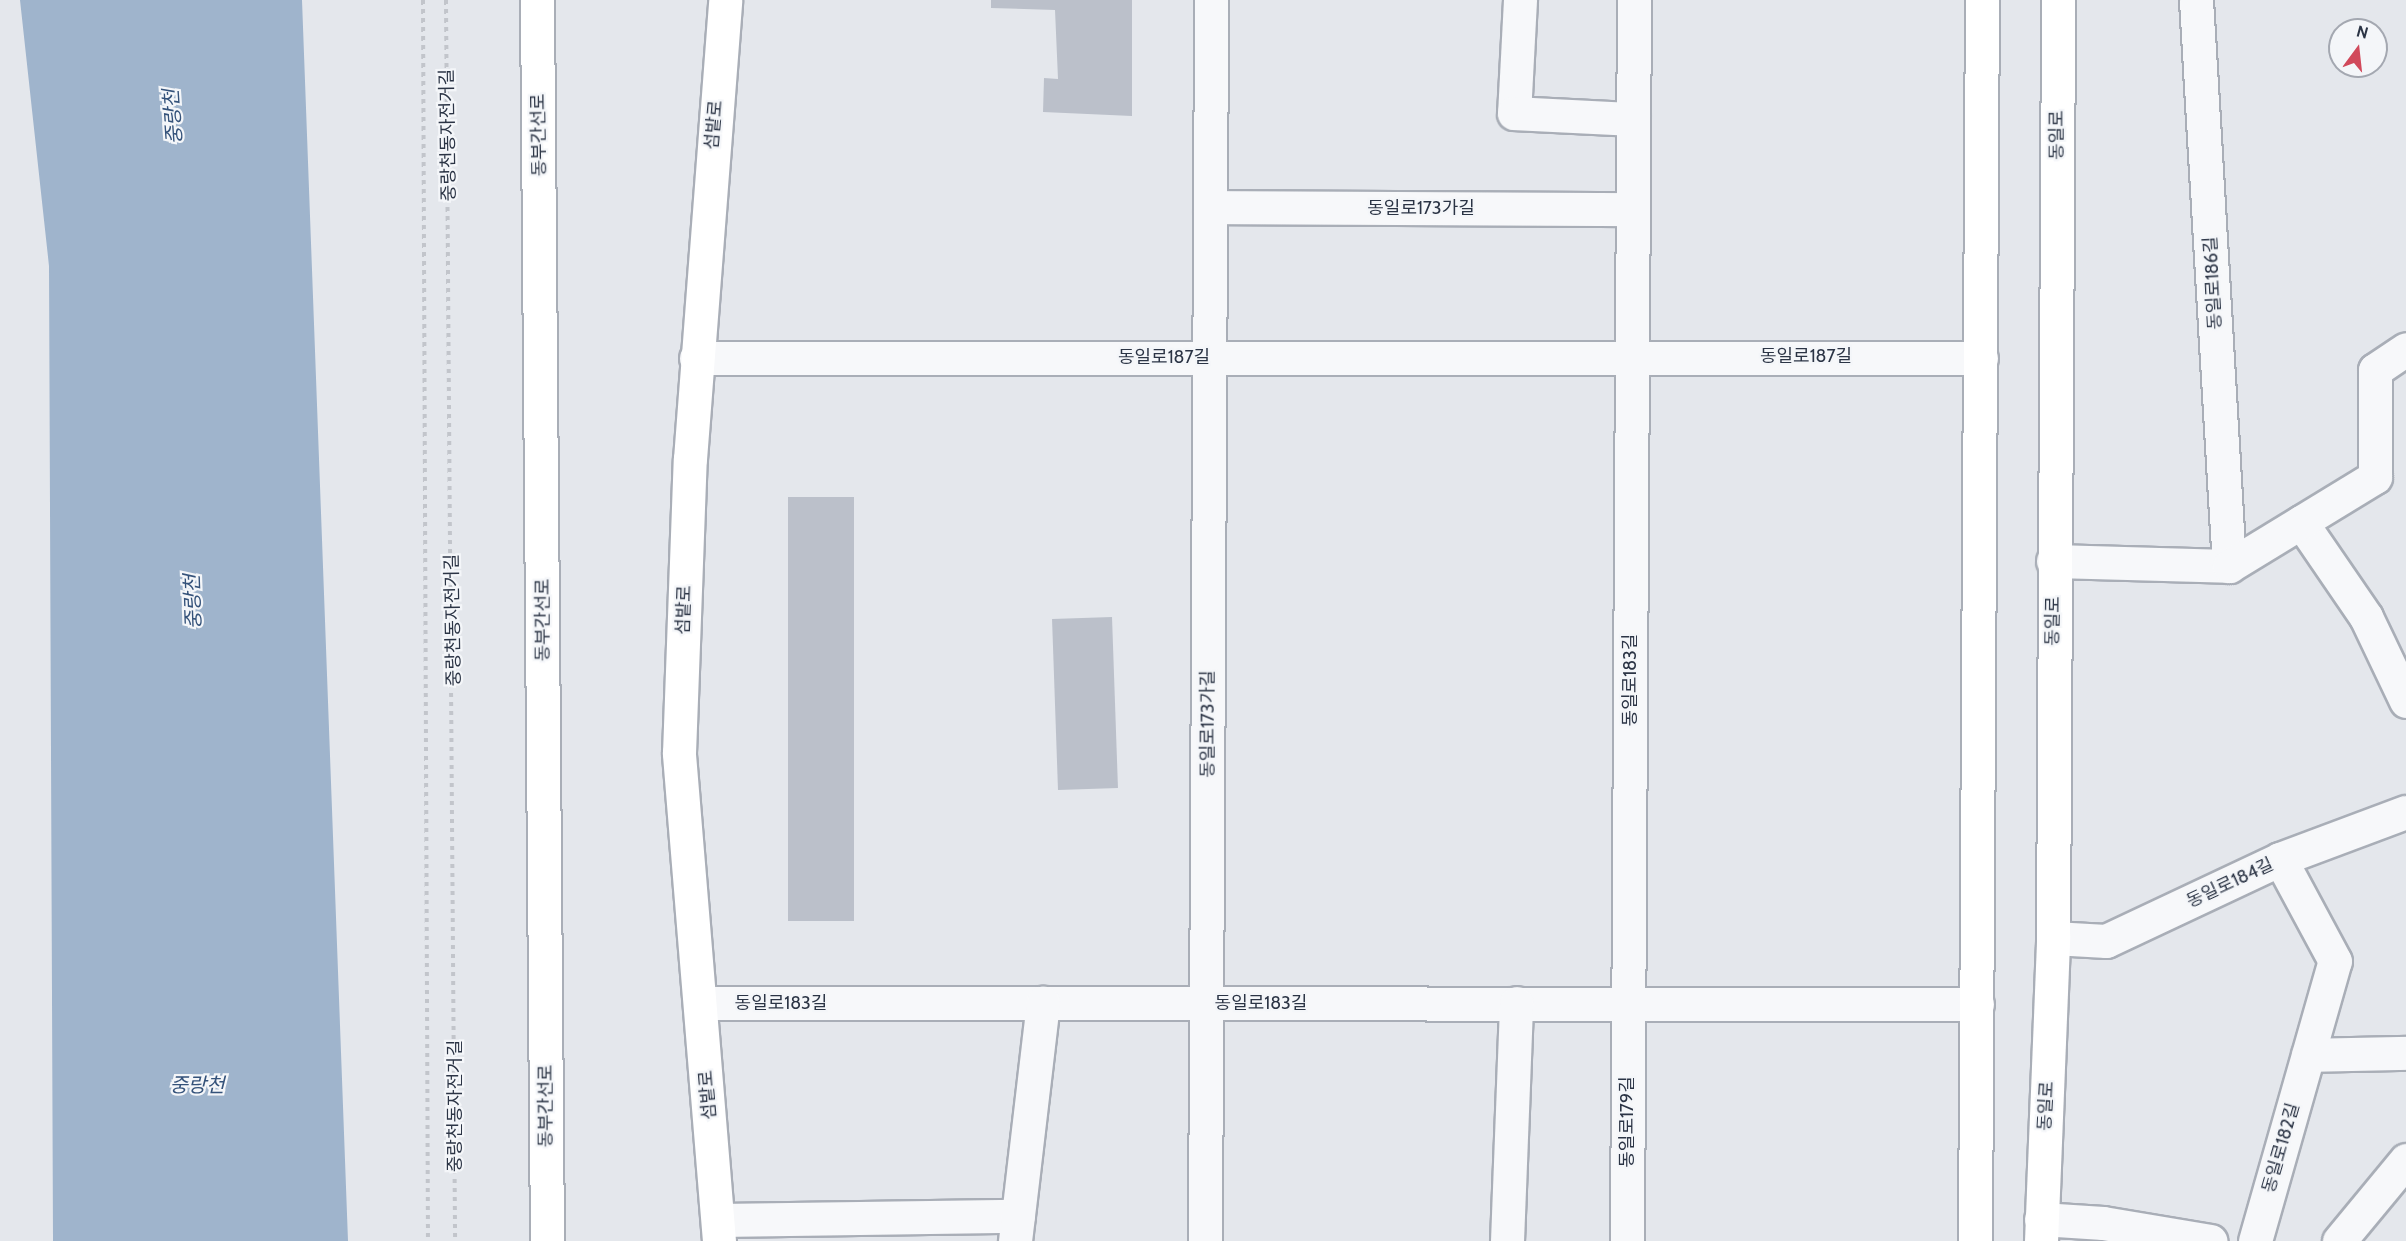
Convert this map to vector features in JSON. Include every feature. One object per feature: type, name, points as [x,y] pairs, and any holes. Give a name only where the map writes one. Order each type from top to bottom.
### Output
[{"type":"main road","name":"동부간선로","points":[[537,0],[547,1241]]},
{"type":"main road","name":"섬밭로","points":[[719,1231],[679,753],[696,358],[725,0]]},
{"type":"main road","points":[[1975,1241],[1982,0]]},
{"type":"main road","name":"동일로","points":[[2041,1230],[2053,938],[2053,561],[2058,0]]},
{"type":"street","name":"동일로173가길","points":[[1205,1241],[1211,0]]},
{"type":"street","points":[[1520,0],[1515,113],[1633,119]]},
{"type":"street","points":[[1632,356],[1634,0]]},
{"type":"street","name":"동일로186길","points":[[2196,0],[2229,566]]},
{"type":"street","name":"동일로173가길","points":[[1210,207],[1632,209]]},
{"type":"street","points":[[2053,561],[2229,566],[2375,477],[2375,370],[2406,349]]},
{"type":"street","name":"동일로187길","points":[[696,358],[1632,356],[1981,358]]},
{"type":"street","name":"동일로183길","points":[[1628,1004],[1632,356]]},
{"type":"street","points":[[2301,522],[2366,617],[2406,701]]},
{"type":"street","name":"동일로184길","points":[[2053,938],[2106,941],[2280,859],[2406,812]]},
{"type":"street","name":"동일로182길","points":[[2255,1241],[2335,961],[2280,859]]},
{"type":"street","name":"동일로183길","points":[[700,1003],[1977,1004]]},
{"type":"street","points":[[1017,1228],[1042,1003]]},
{"type":"street","points":[[1507,1241],[1516,1003]]},
{"type":"street","name":"동일로179길","points":[[1627,1241],[1628,1004]]},
{"type":"street","points":[[2308,1055],[2406,1053]]},
{"type":"street","points":[[2339,1241],[2406,1160]]},
{"type":"street","points":[[2041,1230],[2103,1222],[2211,1241]]},
{"type":"street","name":"섬밭로","points":[[719,1231],[1017,1228]]},
{"type":"path","points":[[423,0],[428,1241]]},
{"type":"path","name":"중랑천동자전거길","points":[[446,0],[455,1241]]},
{"type":"water","name":"중랑천","points":[[20,0],[302,0],[348,1241],[53,1241],[49,266]]},
{"type":"building","points":[[991,0],[1132,0],[1132,116],[1043,112],[1044,78],[1058,79],[1055,10],[991,8]]},
{"type":"building","points":[[788,497],[854,497],[854,921],[788,921]]},
{"type":"building","points":[[1112,617],[1118,788],[1058,790],[1052,619]]}]
